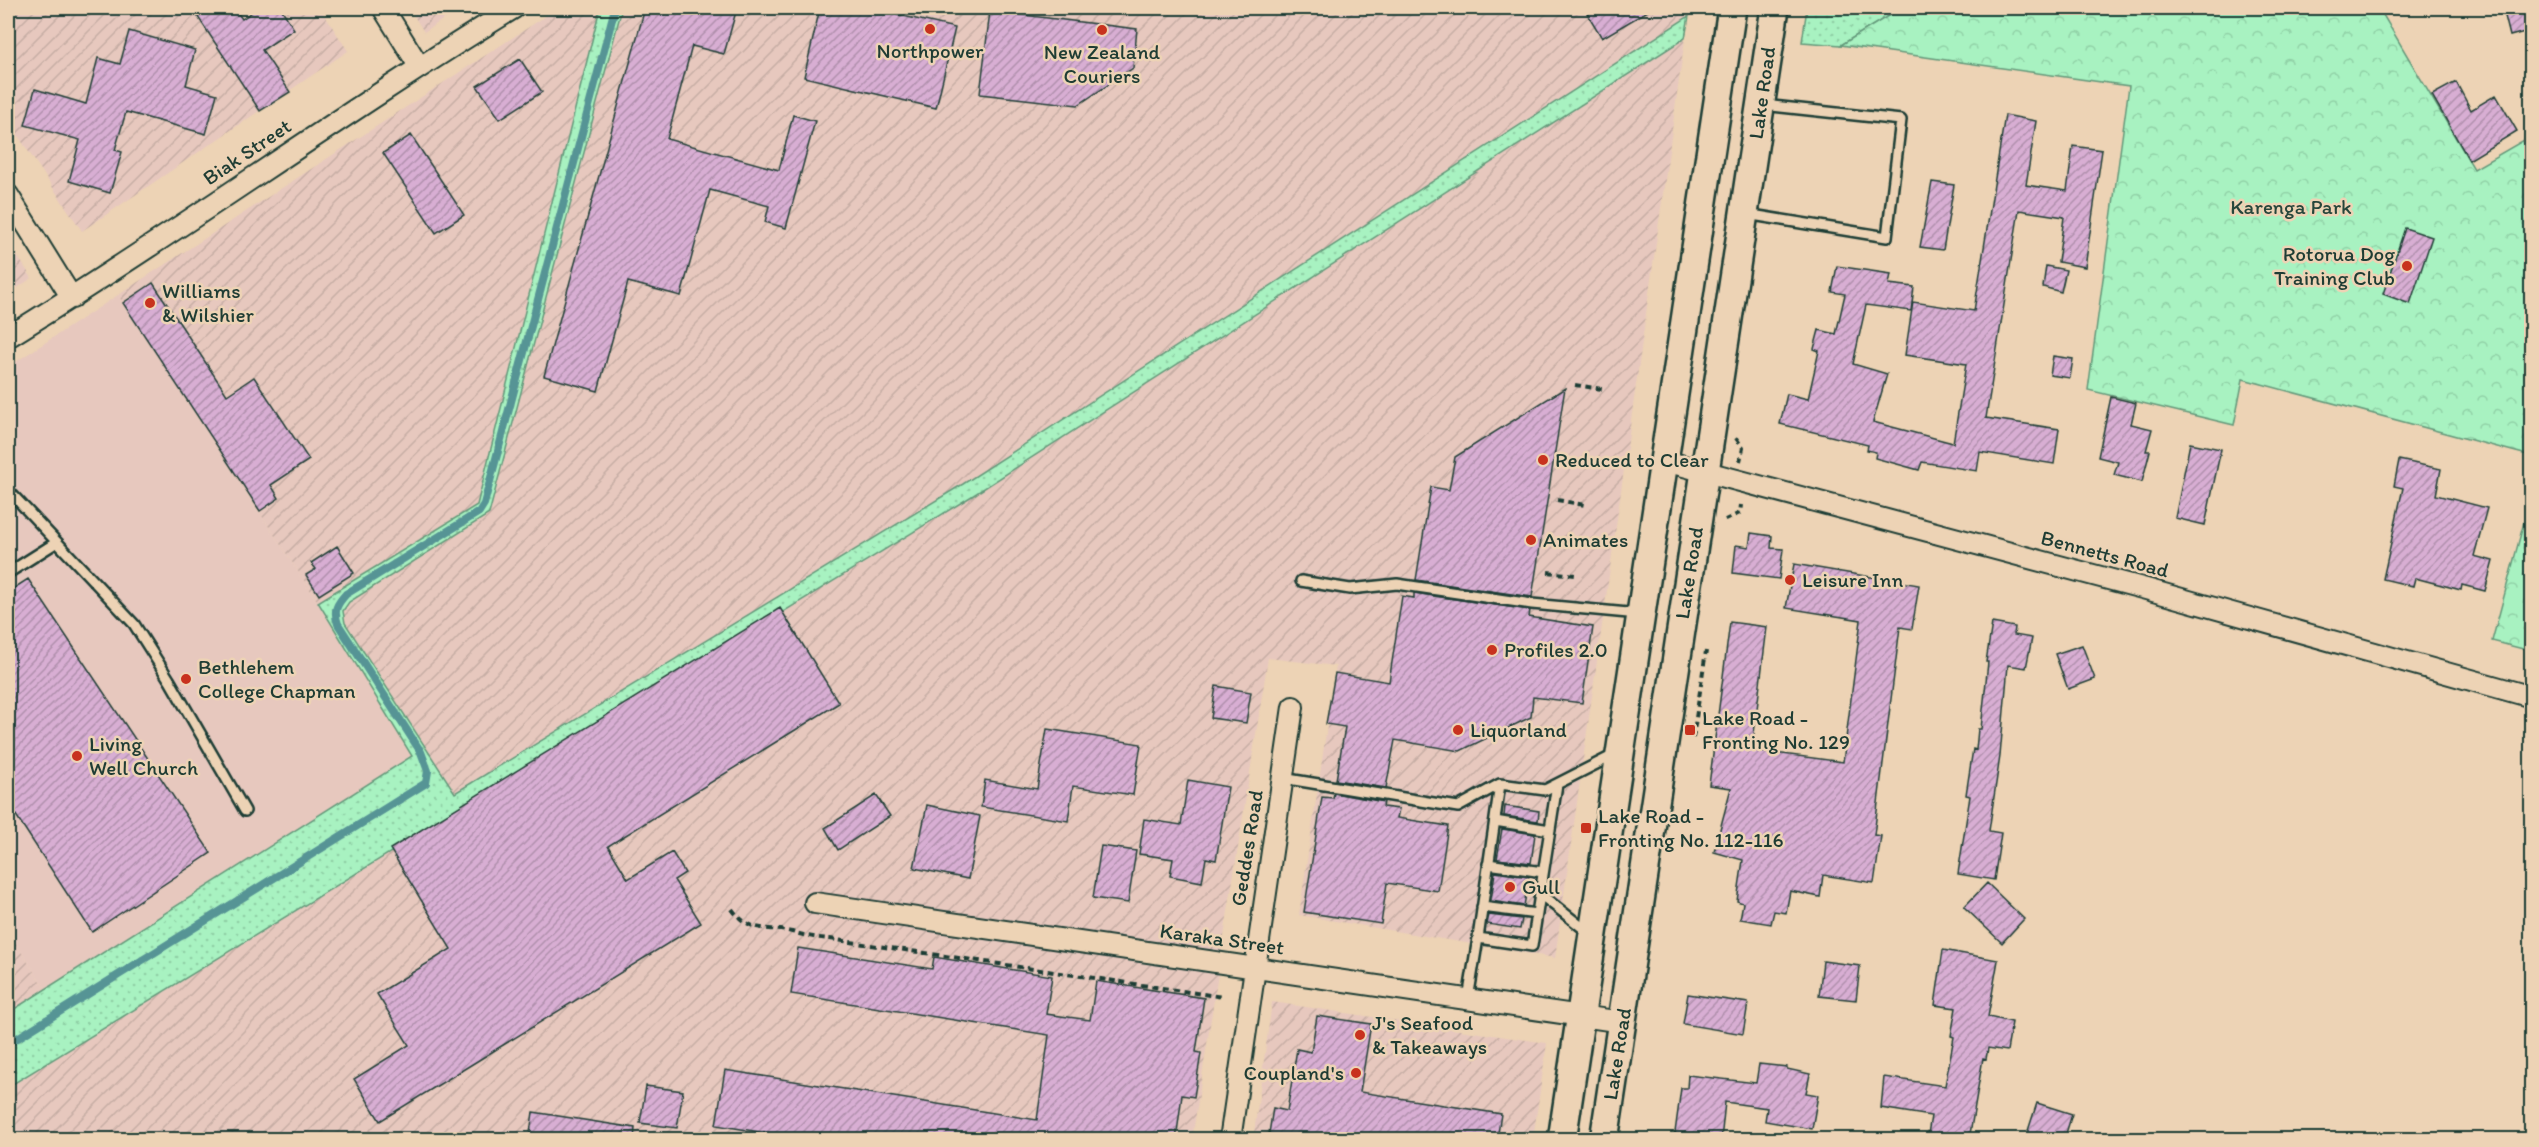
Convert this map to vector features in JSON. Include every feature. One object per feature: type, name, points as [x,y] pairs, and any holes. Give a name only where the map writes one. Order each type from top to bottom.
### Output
[{"type":"main road","name":"Lake Road","points":[[1562,1140],[1732,8]]},
{"type":"main road","name":"Lake Road","points":[[1604,1140],[1775,8]]},
{"type":"street","points":[[382,8],[419,66]]},
{"type":"street","name":"Biak Street","points":[[8,337],[72,298],[419,66],[514,8]]},
{"type":"street","points":[[8,195],[72,298]]},
{"type":"street","name":"Bennetts Road","points":[[1665,462],[2146,589],[2532,697]]},
{"type":"street","name":"Geddes Road","points":[[1230,1140],[1293,707]]},
{"type":"street","name":"Karaka Street","points":[[815,903],[1622,1022]]},
{"type":"lane","points":[[1744,214],[1887,237],[1902,120],[1760,105]]},
{"type":"lane","points":[[10,495],[134,624],[245,811]]},
{"type":"lane","points":[[8,573],[57,542]]},
{"type":"lane","points":[[1301,581],[1350,589],[1397,584],[1532,604],[1641,614]]},
{"type":"lane","points":[[1282,778],[1458,807],[1500,784],[1545,790],[1620,752]]},
{"type":"lane","points":[[1468,999],[1500,784]]},
{"type":"lane","points":[[1478,938],[1532,946],[1557,784]]},
{"type":"lane","points":[[1495,821],[1550,830]]},
{"type":"lane","points":[[1488,864],[1543,872]]},
{"type":"lane","points":[[1540,894],[1593,935]]},
{"type":"lane","points":[[1482,907],[1537,914]]},
{"type":"path","points":[[1575,385],[1602,389]]},
{"type":"path","points":[[1557,500],[1585,505]]},
{"type":"path","points":[[1548,572],[1575,575]]},
{"type":"path","points":[[732,909],[740,920],[751,926],[791,932],[808,938],[842,940],[1223,997]]},
{"type":"shaded area","points":[[8,8],[320,8],[348,51],[82,231],[8,121]]},
{"type":"shaded area","points":[[409,8],[461,8],[424,32]]},
{"type":"shaded area","points":[[558,8],[600,8],[477,505],[318,602],[118,295]]},
{"type":"shaded area","points":[[622,8],[1690,8],[1689,16],[963,484],[455,794],[345,623],[343,611],[349,602],[489,514]]},
{"type":"shaded area","points":[[1685,38],[1555,958],[1299,915],[1336,666],[1268,658],[1192,1139],[8,1140],[8,1087],[972,496]]},
{"type":"shaded area","points":[[8,242],[32,278],[8,294]]},
{"type":"shaded area","name":"Bethlehem College Chapman","points":[[118,295],[318,602],[412,756],[45,989],[8,931],[8,367]]},
{"type":"shaded area","points":[[8,931],[45,989],[8,1013]]},
{"type":"shaded area","points":[[1272,1002],[1547,1043],[1533,1139],[1253,1140]]},
{"type":"green space","points":[[600,8],[622,8],[489,514],[349,602],[343,611],[345,623],[455,793],[963,484],[1689,16],[1685,38],[972,496],[8,1087],[8,1013],[412,756],[318,602],[477,505]]},
{"type":"green space","points":[[1807,8],[1901,8],[1841,45],[1802,42]]},
{"type":"green space","name":"Karenga Park","points":[[1901,8],[2379,8],[2474,169],[2531,136],[2531,456],[2243,379],[2234,425],[2088,390],[2129,86],[1841,45]]},
{"type":"green space","points":[[2531,496],[2531,651],[2492,641]]},
{"type":"building","points":[[192,8],[234,8],[242,19],[258,8],[281,8],[294,29],[262,50],[290,92],[260,111]]},
{"type":"building","points":[[645,8],[737,8],[724,54],[692,46],[667,139],[779,170],[793,115],[815,121],[786,228],[765,222],[769,206],[710,190],[681,296],[628,282],[598,391],[544,376]]},
{"type":"building","points":[[820,8],[869,8],[955,28],[936,108],[804,77]]},
{"type":"building","points":[[1584,8],[1653,8],[1602,38]]},
{"type":"building","points":[[2503,8],[2532,8],[2532,30],[2510,36]]},
{"type":"building","points":[[990,11],[1137,29],[1133,68],[1078,105],[980,94]]},
{"type":"building","points":[[129,31],[195,50],[186,85],[217,94],[206,134],[126,112],[115,150],[122,152],[110,193],[69,181],[80,140],[25,125],[35,89],[86,104],[98,58],[120,64]]},
{"type":"building","points":[[520,59],[542,92],[500,119],[477,86]]},
{"type":"building","points":[[2456,82],[2471,110],[2496,95],[2517,131],[2469,160],[2432,95]]},
{"type":"building","points":[[2005,115],[2036,121],[2026,185],[2067,191],[2073,146],[2102,150],[2085,267],[2058,262],[2064,217],[2019,210],[1986,418],[2059,429],[2054,464],[1980,452],[1977,471],[1922,462],[1919,470],[1875,458],[1876,452],[1867,450],[1868,445],[1780,424],[1787,394],[1808,399],[1819,351],[1814,349],[1819,330],[1836,334],[1845,294],[1832,292],[1837,266],[1891,274],[1889,284],[1914,287],[1911,311],[1866,305],[1853,364],[1887,374],[1873,422],[1953,443],[1966,364],[1905,355],[1913,302],[1974,311]]},
{"type":"building","points":[[411,135],[464,215],[436,233],[383,153]]},
{"type":"building","points":[[1932,182],[1954,185],[1943,250],[1920,247]]},
{"type":"building","name":"Rotorua Dog Training Club","points":[[2405,228],[2432,237],[2410,304],[2383,294]]},
{"type":"building","points":[[2046,266],[2066,270],[2061,292],[2043,287]]},
{"type":"building","points":[[153,283],[227,395],[254,377],[309,460],[271,485],[279,498],[260,511],[123,303]]},
{"type":"building","points":[[2053,356],[2073,359],[2070,378],[2050,375]]},
{"type":"building","points":[[1565,388],[1532,597],[1416,580],[1431,487],[1449,490],[1455,457]]},
{"type":"building","points":[[2111,397],[2136,403],[2131,424],[2152,429],[2146,451],[2150,451],[2142,482],[2114,475],[2118,462],[2098,457]]},
{"type":"building","points":[[2190,443],[2221,449],[2205,525],[2175,518]]},
{"type":"building","points":[[2399,460],[2441,469],[2436,495],[2487,508],[2474,556],[2493,561],[2485,591],[2462,585],[2461,590],[2415,578],[2413,586],[2383,579],[2403,488],[2394,486]]},
{"type":"building","points":[[1751,533],[1772,536],[1771,548],[1783,549],[1779,579],[1733,573],[1736,545],[1749,547]]},
{"type":"building","points":[[337,546],[354,573],[319,595],[306,575],[316,569],[311,563]]},
{"type":"building","points":[[1794,564],[1919,585],[1912,629],[1900,627],[1874,835],[1881,836],[1874,883],[1823,875],[1820,897],[1790,891],[1786,913],[1774,911],[1771,924],[1740,919],[1743,903],[1737,901],[1743,860],[1714,852],[1731,788],[1709,785],[1730,622],[1767,627],[1752,750],[1843,762],[1861,620],[1786,608]]},
{"type":"building","name":"Living Well Church","points":[[28,579],[211,853],[92,932],[8,803],[8,592]]},
{"type":"building","points":[[1414,593],[1530,610],[1529,617],[1593,627],[1582,703],[1533,697],[1531,717],[1460,751],[1395,740],[1386,788],[1336,780],[1345,727],[1326,724],[1335,673],[1389,682],[1402,596],[1414,598]]},
{"type":"building","points":[[780,608],[839,703],[608,846],[628,879],[672,852],[685,873],[674,880],[701,923],[380,1121],[354,1079],[409,1045],[377,994],[451,949],[390,849]]},
{"type":"building","points":[[1992,623],[2015,627],[2014,635],[2032,638],[2026,668],[2008,665],[2000,756],[1989,831],[2001,833],[1994,880],[1958,874],[1970,796],[1966,795],[1973,749],[1976,750],[1978,729],[1981,729],[1988,662],[1986,662]]},
{"type":"building","points":[[2082,645],[2095,679],[2068,689],[2055,654]]},
{"type":"building","points":[[1216,686],[1251,692],[1246,723],[1211,718]]},
{"type":"building","points":[[1047,729],[1141,744],[1133,795],[1073,786],[1068,821],[981,807],[985,780],[1037,789]]},
{"type":"building","points":[[1188,780],[1228,787],[1216,860],[1206,858],[1202,882],[1170,876],[1173,859],[1139,854],[1144,819],[1181,825]]},
{"type":"building","points":[[1334,793],[1384,802],[1383,807],[1399,809],[1397,818],[1448,826],[1438,891],[1387,883],[1381,924],[1304,912],[1322,797],[1333,798]]},
{"type":"building","points":[[876,795],[890,816],[838,850],[825,828]]},
{"type":"building","points":[[927,805],[980,816],[968,879],[914,868]]},
{"type":"building","points":[[1505,806],[1539,811],[1538,821],[1504,816]]},
{"type":"building","points":[[1502,829],[1535,834],[1531,863],[1497,859]]},
{"type":"building","points":[[1101,846],[1136,851],[1128,903],[1093,898]]},
{"type":"building","points":[[1495,872],[1529,877],[1524,906],[1491,901]]},
{"type":"building","points":[[1987,883],[2024,919],[2002,943],[1964,907]]},
{"type":"building","points":[[1489,915],[1522,919],[1520,929],[1487,924]]},
{"type":"building","points":[[798,948],[932,969],[934,957],[1052,976],[1046,1014],[1090,1020],[1096,981],[1204,998],[1196,1052],[1201,1053],[1194,1097],[1182,1095],[1176,1140],[809,1140],[716,1125],[725,1070],[1037,1120],[1049,1035],[791,994]]},
{"type":"building","points":[[1943,950],[1998,960],[1988,1017],[2012,1022],[2007,1051],[1988,1048],[1986,1059],[1983,1058],[1969,1140],[1927,1140],[1931,1116],[1881,1108],[1884,1077],[1945,1086],[1954,1037],[1951,1036],[1956,1008],[1935,1005]]},
{"type":"building","points":[[1823,961],[1860,966],[1856,1000],[1819,996]]},
{"type":"building","points":[[1688,994],[1748,1003],[1743,1034],[1683,1024]]},
{"type":"building","points":[[1317,1016],[1371,1024],[1360,1092],[1501,1114],[1497,1140],[1268,1140],[1273,1108],[1287,1111],[1297,1049],[1311,1052]]},
{"type":"building","points":[[1759,1064],[1787,1067],[1787,1069],[1810,1074],[1806,1093],[1818,1095],[1812,1129],[1765,1121],[1767,1108],[1725,1102],[1721,1140],[1674,1140],[1681,1088],[1687,1088],[1688,1075],[1756,1083]]},
{"type":"building","points":[[646,1086],[683,1091],[677,1128],[640,1123]]},
{"type":"building","points":[[2037,1103],[2072,1114],[2064,1140],[2025,1140]]},
{"type":"building","points":[[533,1112],[635,1128],[634,1140],[529,1140]]},
{"type":"waterway","points":[[8,1044],[426,783],[428,771],[421,752],[338,624],[337,608],[346,594],[479,512],[484,504],[615,8]]},
{"type":"place","name":"Northpower","points":[[930,29]]},
{"type":"place","name":"New Zealand Couriers","points":[[1102,30]]},
{"type":"place","name":"Rotorua Dog Training Club","points":[[2407,266]]},
{"type":"place","name":"Williams & Wilshier","points":[[150,303]]},
{"type":"place","name":"Reduced to Clear","points":[[1543,460]]},
{"type":"place","name":"Animates","points":[[1531,540]]},
{"type":"place","name":"Leisure Inn","points":[[1790,580]]},
{"type":"place","name":"Profiles 2.0","points":[[1492,650]]},
{"type":"place","name":"Bethlehem College Chapman","points":[[186,679]]},
{"type":"place","name":"Liquorland","points":[[1458,730]]},
{"type":"place","name":"Lake Road - Fronting No. 129","points":[[1690,730]]},
{"type":"place","name":"Living Well Church","points":[[77,756]]},
{"type":"place","name":"Lake Road - Fronting No. 112-116","points":[[1586,828]]},
{"type":"place","name":"Gull","points":[[1510,887]]},
{"type":"place","name":"J's Seafood & Takeaways","points":[[1360,1035]]},
{"type":"place","name":"Coupland's","points":[[1356,1073]]}]
